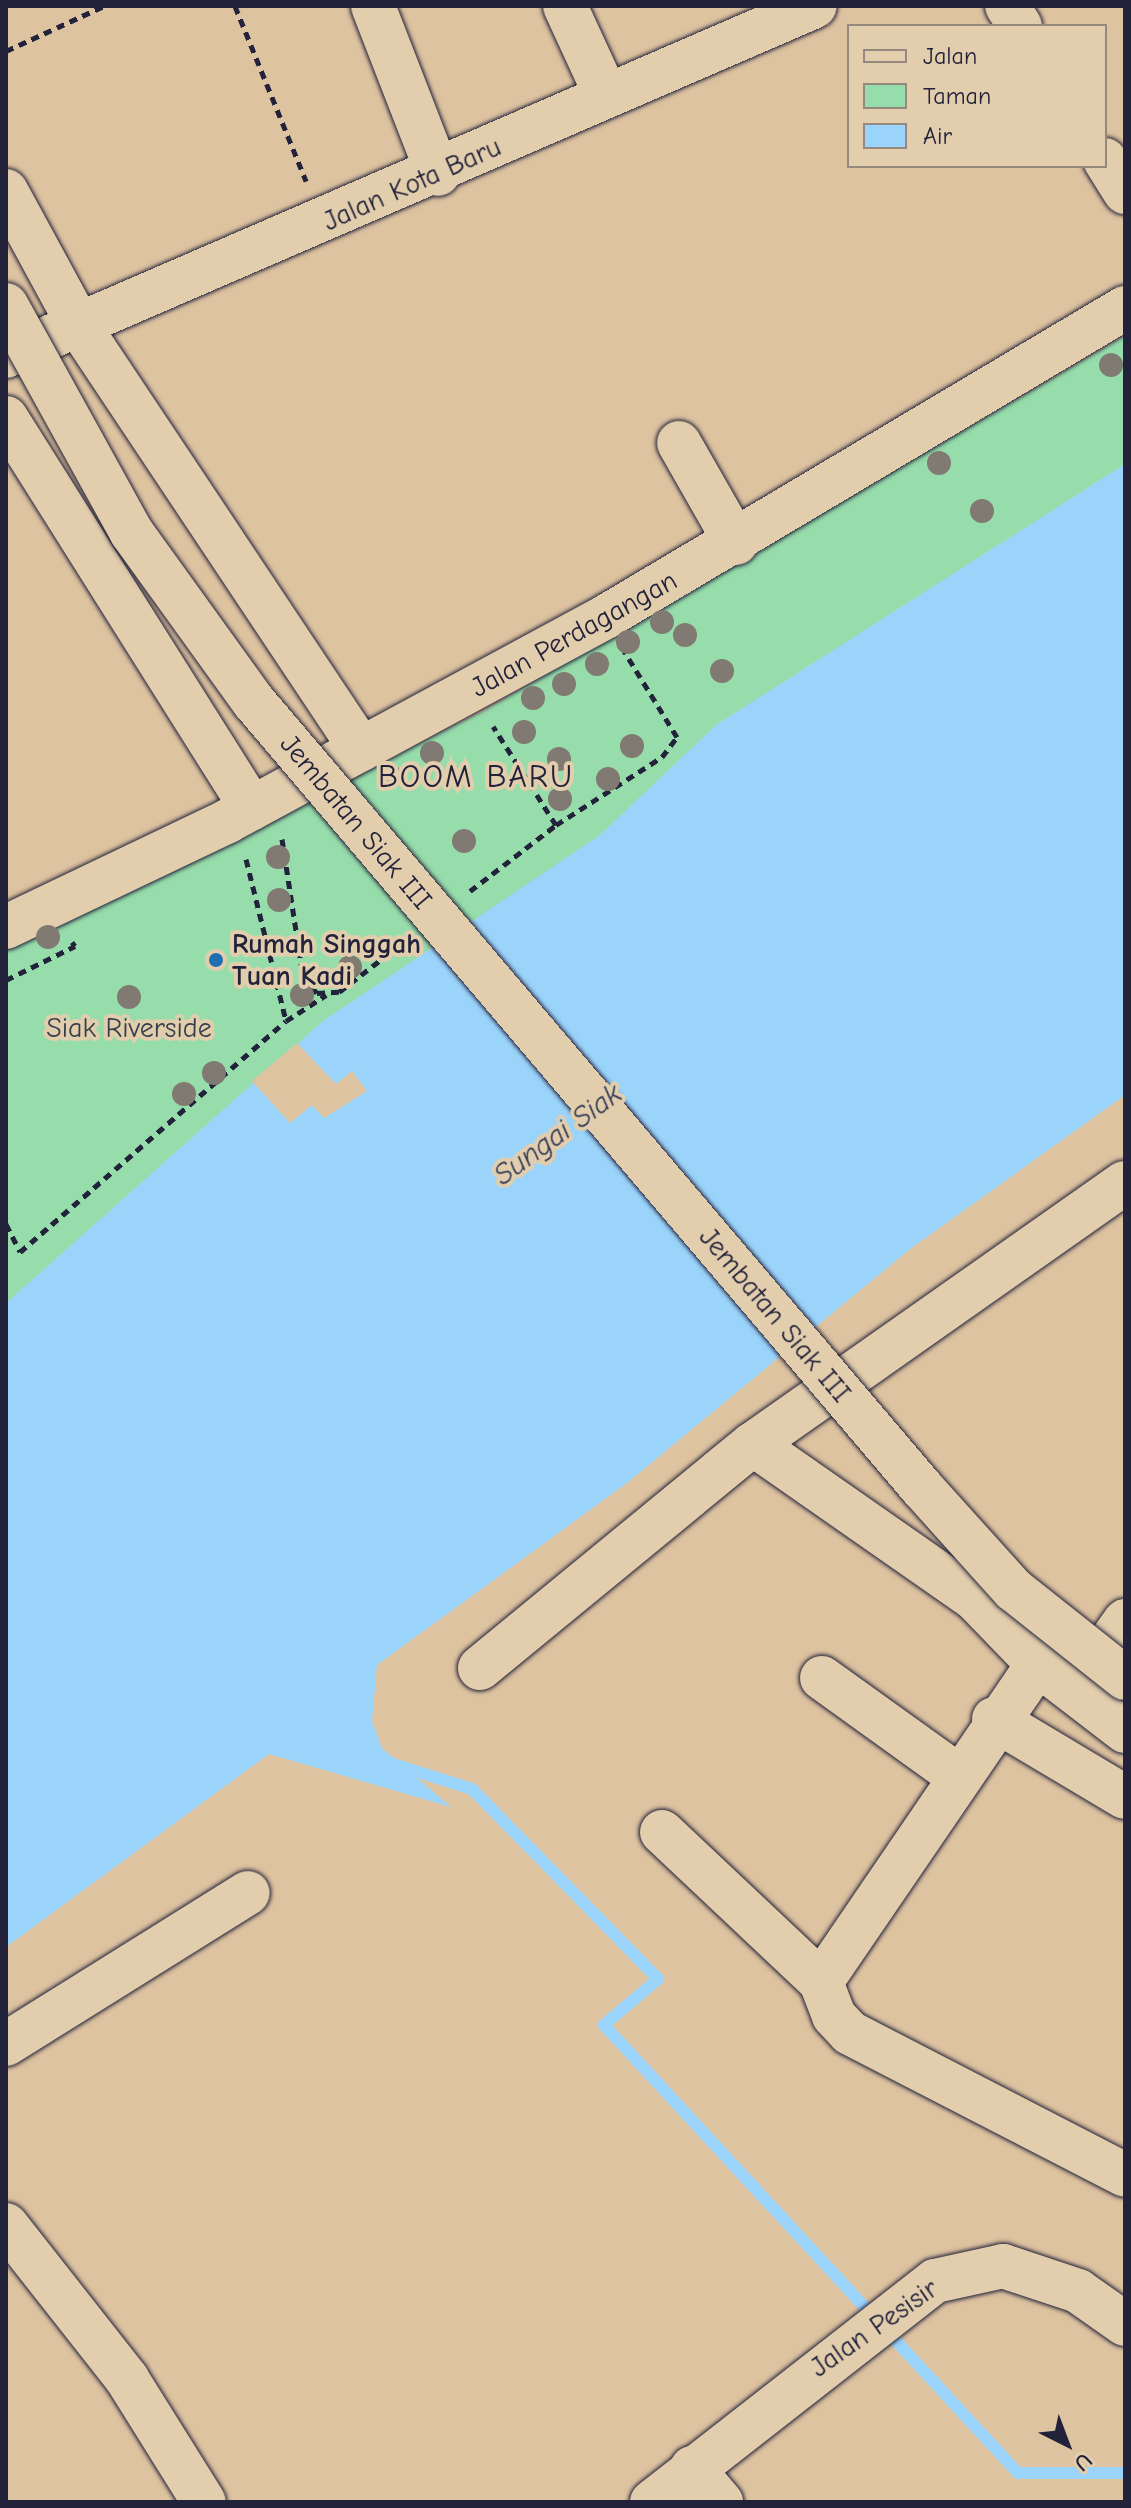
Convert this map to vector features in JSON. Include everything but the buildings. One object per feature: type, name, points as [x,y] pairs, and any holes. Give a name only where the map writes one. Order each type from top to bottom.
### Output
[{"type":"street","points":[[373,6],[438,174]]},
{"type":"street","points":[[565,6],[606,95]]},
{"type":"street","name":"Jalan Kota Baru","points":[[6,356],[81,329],[438,174],[606,95],[815,6]]},
{"type":"street","points":[[1007,6],[1019,24]]},
{"type":"street","points":[[1107,163],[1125,192]]},
{"type":"street","points":[[6,191],[81,329],[361,749]]},
{"type":"street","name":"Jembatan Siak III","points":[[6,305],[132,533],[254,702],[922,1488],[1014,1590],[1125,1678]]},
{"type":"street","name":"Jalan Perdagangan","points":[[6,927],[246,827],[361,749],[736,543],[1125,308]]},
{"type":"street","points":[[6,418],[246,827]]},
{"type":"street","points":[[679,443],[736,543]]},
{"type":"street","points":[[480,1668],[753,1444],[1125,1183]]},
{"type":"street","points":[[753,1444],[975,1599],[1038,1664],[1125,1731]]},
{"type":"street","points":[[1074,1693],[1125,1621]]},
{"type":"street","points":[[821,1982],[994,1719],[1038,1664]]},
{"type":"street","points":[[822,1678],[957,1775]]},
{"type":"street","points":[[994,1719],[1125,1797]]},
{"type":"street","points":[[662,1832],[821,1982],[834,2016],[865,2043],[1125,2175]]},
{"type":"street","points":[[6,2044],[248,1893]]},
{"type":"street","points":[[6,2225],[127,2379],[204,2502]]},
{"type":"street","name":"Jalan Pesisir","points":[[652,2502],[844,2346],[906,2299],[948,2276],[1003,2266],[1078,2291],[1125,2324]]},
{"type":"street","points":[[692,2468],[721,2502]]},
{"type":"path","points":[[6,51],[104,6]]},
{"type":"path","points":[[235,6],[322,223]]},
{"type":"path","points":[[456,902],[556,825],[662,757],[677,737],[615,637]]},
{"type":"path","points":[[484,711],[556,825]]},
{"type":"path","points":[[286,1021],[246,827],[281,830],[303,977],[327,995]]},
{"type":"path","points":[[6,1224],[20,1252],[286,1021],[419,930]]},
{"type":"green space","name":"Siak Riverside","points":[[1125,336],[1125,464],[716,725],[600,835],[323,1021],[6,1303],[6,951],[484,711]]},
{"type":"water","name":"Sungai Siak","points":[[1125,464],[1125,1095],[910,1249],[627,1483],[377,1665],[372,1721],[382,1748],[451,1807],[269,1754],[6,1947],[6,1303],[323,1021],[600,835],[716,725]]},
{"type":"pier","points":[[297,1043],[336,1084],[352,1071],[367,1091],[324,1118],[312,1105],[290,1123],[252,1081]]},
{"type":"waterway","points":[[390,1763],[472,1789],[658,1979],[604,2025],[1018,2473],[1125,2473]]},
{"type":"place","name":"Rumah Singgah Tuan Kadi","points":[[216,960]]},
{"type":"district","name":"BOOM BARU","points":[[476,777]]}]
